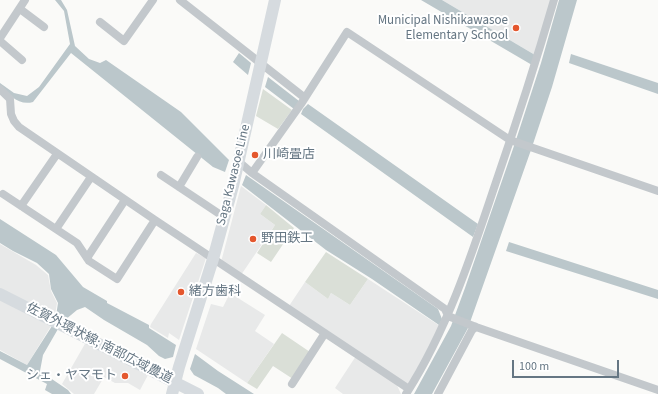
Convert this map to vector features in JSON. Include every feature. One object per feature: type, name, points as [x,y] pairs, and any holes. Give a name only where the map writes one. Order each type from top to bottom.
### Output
[{"type":"main road","name":"Saga Kawasoe Line","points":[[174,388],[224,217],[275,0]]},
{"type":"main road","name":"佐賀外環状線; 南部広域農道","points":[[0,294],[174,388],[198,394]]},
{"type":"street","points":[[0,38],[25,0]]},
{"type":"street","points":[[100,22],[124,41],[153,0]]},
{"type":"street","points":[[180,0],[305,98]]},
{"type":"street","points":[[0,89],[10,99],[11,114],[19,127],[125,200],[325,333],[408,391],[448,316],[483,222],[538,55],[554,0]]},
{"type":"street","points":[[20,9],[44,27]]},
{"type":"street","points":[[252,173],[305,98],[347,32],[510,140],[658,191]]},
{"type":"street","points":[[0,42],[22,60]]},
{"type":"street","points":[[21,206],[57,154]]},
{"type":"street","points":[[179,187],[197,157]]},
{"type":"street","points":[[238,160],[252,173],[445,309],[448,316],[658,390]]},
{"type":"street","points":[[161,175],[224,217]]},
{"type":"street","points":[[56,229],[91,177]]},
{"type":"street","points":[[3,194],[77,243],[90,261],[117,279],[155,220]]},
{"type":"street","points":[[87,258],[125,200]]},
{"type":"street","points":[[438,394],[472,330],[476,327]]},
{"type":"street","points":[[292,384],[325,333]]},
{"type":"shaded area","points":[[55,0],[61,0],[67,10],[75,46],[89,59],[100,63],[106,60],[181,112],[229,160],[225,172],[213,167],[71,53],[33,102],[28,103],[15,99],[0,85],[0,83],[14,93],[27,96],[39,87],[70,44],[64,11]]},
{"type":"shaded area","points":[[421,0],[442,0],[535,55],[532,65]]},
{"type":"shaded area","name":"Municipal Nishikawasoe Elementary School","points":[[442,0],[551,0],[535,55]]},
{"type":"shaded area","points":[[559,0],[577,0],[552,87],[468,328],[432,394],[414,394],[451,326],[465,288],[515,143],[541,63]]},
{"type":"shaded area","points":[[239,53],[251,63],[248,75],[233,62]]},
{"type":"shaded area","points":[[571,54],[658,83],[658,94],[569,63]]},
{"type":"shaded area","points":[[268,77],[299,101],[294,109],[265,87]]},
{"type":"shaded area","points":[[263,89],[292,110],[278,129],[256,116]]},
{"type":"shaded area","points":[[308,104],[478,224],[473,237],[301,114],[303,109]]},
{"type":"shaded area","points":[[246,175],[438,309],[442,319],[439,325],[372,279],[326,250],[242,185]]},
{"type":"shaded area","points":[[241,186],[266,205],[260,214],[275,225],[241,275],[221,262]]},
{"type":"shaded area","points":[[266,205],[294,228],[271,262],[257,253],[275,225],[260,214]]},
{"type":"shaded area","points":[[0,219],[56,255],[83,287],[107,301],[107,303],[149,325],[149,328],[176,345],[173,357],[165,359],[159,356],[147,345],[85,307],[77,310],[65,320],[56,316],[58,303],[51,289],[49,274],[37,263],[0,243]]},
{"type":"shaded area","points":[[509,242],[658,290],[658,299],[506,251]]},
{"type":"shaded area","points":[[0,244],[36,265],[48,275],[51,291],[57,303],[55,315],[0,289]]},
{"type":"shaded area","points":[[326,252],[368,279],[350,305],[331,293],[328,299],[305,282]]},
{"type":"shaded area","points":[[196,253],[206,258],[179,340],[169,333],[168,338],[150,327]]},
{"type":"shaded area","points":[[368,279],[440,326],[408,385],[289,306],[305,282],[328,299],[331,293],[350,305]]},
{"type":"shaded area","points":[[230,293],[265,315],[255,331],[274,344],[247,383],[196,349],[211,304],[223,307]]},
{"type":"shaded area","points":[[0,300],[51,326],[27,365],[0,350]]},
{"type":"shaded area","points":[[52,326],[58,329],[43,355],[40,371],[68,390],[71,394],[52,394],[45,390],[47,384],[0,359],[0,351],[27,365]]},
{"type":"shaded area","points":[[282,333],[310,352],[293,379],[273,366],[257,389],[247,383]]},
{"type":"shaded area","points":[[86,342],[148,375],[140,390],[128,383],[115,383],[104,377],[94,394],[74,394],[62,384]]},
{"type":"shaded area","points":[[195,354],[254,394],[226,394],[194,375],[190,369]]},
{"type":"shaded area","points":[[356,356],[396,383],[401,394],[343,394],[335,388]]},
{"type":"place","name":"Municipal Nishikawasoe Elementary School","points":[[516,28]]},
{"type":"place","name":"川崎畳店","points":[[255,155]]},
{"type":"place","name":"野田鉄工","points":[[253,239]]},
{"type":"place","name":"緒方歯科","points":[[181,292]]},
{"type":"place","name":"シェ・ヤマモト","points":[[125,376]]}]
